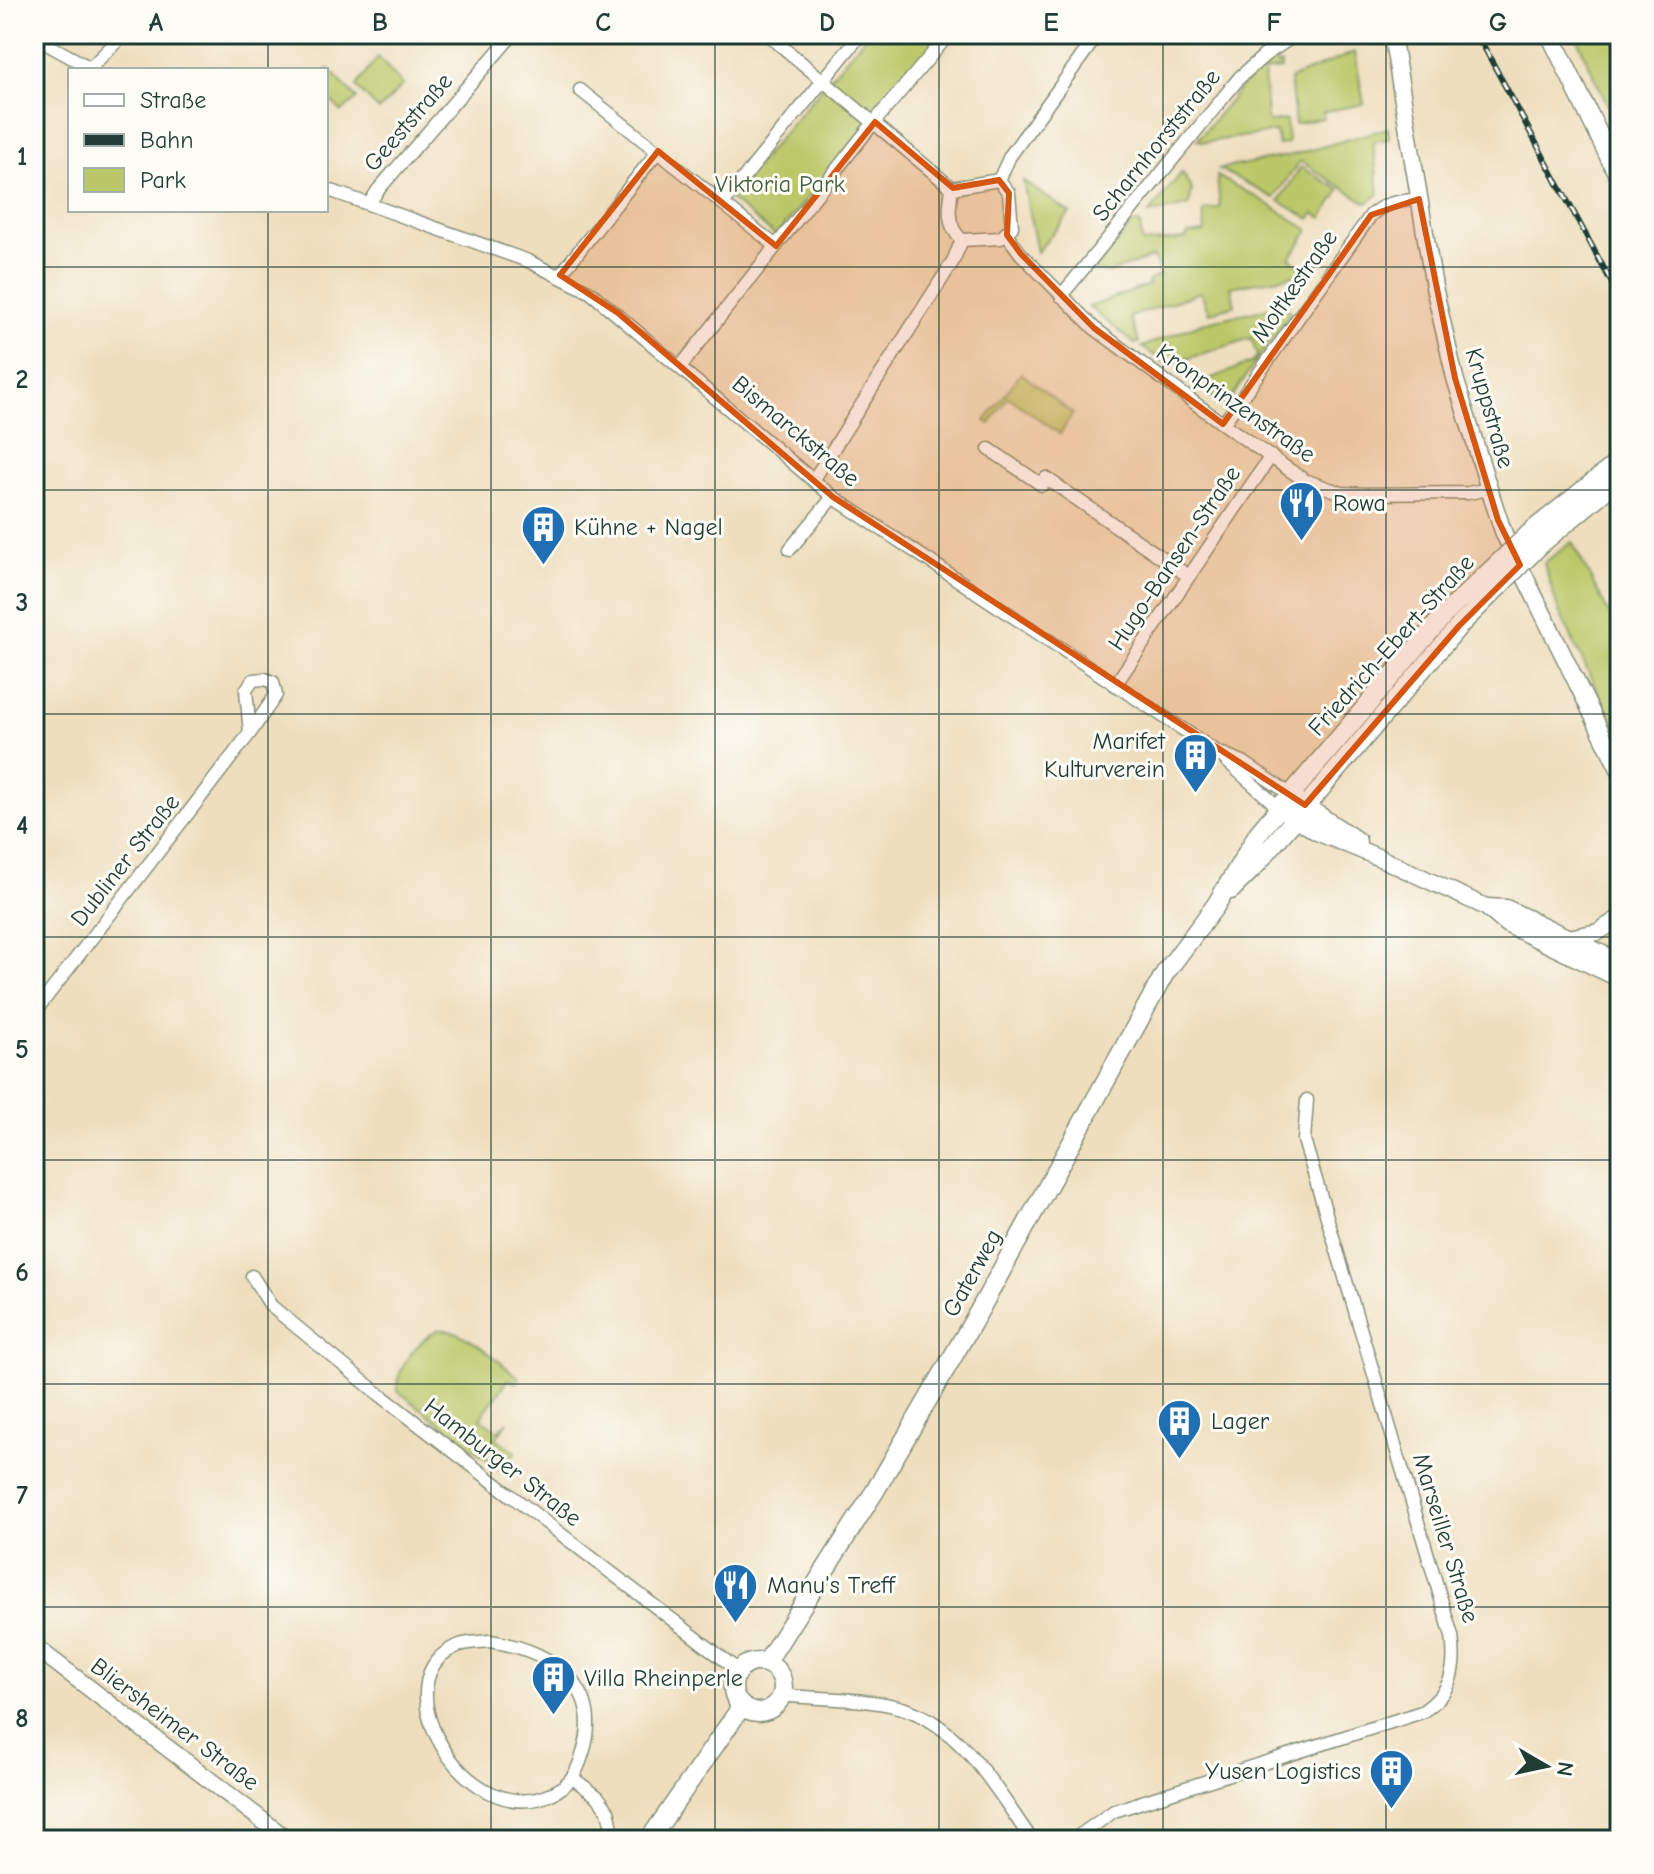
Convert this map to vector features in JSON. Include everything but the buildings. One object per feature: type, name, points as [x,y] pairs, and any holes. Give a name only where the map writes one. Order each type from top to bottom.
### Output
[{"type":"main road","points":[[1550,34],[1620,179]]},
{"type":"main road","name":"Friedrich-Ebert-Straße","points":[[1292,806],[1451,620],[1532,531],[1620,461]]},
{"type":"main road","name":"Friedrich-Ebert-Straße","points":[[1451,620],[1620,478]]},
{"type":"main road","name":"Gaterweg","points":[[766,1663],[883,1477],[978,1313],[1165,973],[1216,905],[1245,853],[1292,806]]},
{"type":"main road","points":[[757,1661],[766,1663],[781,1675],[784,1684],[777,1704],[758,1712],[742,1706],[733,1689],[739,1671],[746,1664],[757,1661]]},
{"type":"main road","points":[[649,1840],[742,1706]]},
{"type":"street","points":[[93,68],[124,34]]},
{"type":"street","name":"Geeststraße","points":[[369,204],[513,34]]},
{"type":"street","points":[[767,34],[952,188]]},
{"type":"street","points":[[724,202],[861,34]]},
{"type":"street","points":[[681,366],[949,34]]},
{"type":"street","points":[[999,180],[1010,156],[1098,34]]},
{"type":"street","name":"Scharnhorststraße","points":[[1061,296],[1240,77],[1265,55],[1297,34]]},
{"type":"street","name":"Kruppstraße","points":[[1392,34],[1443,333],[1489,489],[1504,534],[1620,771]]},
{"type":"street","points":[[34,37],[90,68]]},
{"type":"street","points":[[580,90],[776,246]]},
{"type":"street","points":[[560,275],[658,151]]},
{"type":"street","points":[[952,188],[999,180]]},
{"type":"street","points":[[952,188],[950,218],[953,233],[962,240],[1001,238],[1012,227],[1009,193],[999,180]]},
{"type":"street","name":"Bismarckstraße","points":[[328,190],[528,261],[590,292],[833,497],[1217,752],[1243,762],[1292,806],[1367,846],[1380,858],[1486,907],[1506,924],[1620,979]]},
{"type":"street","name":"Moltkestraße","points":[[1223,424],[1371,215],[1379,207],[1419,199]]},
{"type":"street","name":"Kronprinzenstraße","points":[[1007,235],[1021,254],[1094,328],[1304,480],[1342,493],[1408,495],[1468,493],[1489,489]]},
{"type":"street","points":[[814,479],[952,263],[962,240]]},
{"type":"street","points":[[989,449],[1042,485],[1046,478],[1187,575]]},
{"type":"street","name":"Hugo-Bansen-Straße","points":[[1115,685],[1187,575],[1271,456]]},
{"type":"street","points":[[790,549],[833,497]]},
{"type":"street","name":"Dubliner Straße","points":[[34,1013],[250,733]]},
{"type":"street","name":"Bismarckstraße","points":[[1486,907],[1506,908],[1573,937],[1620,962]]},
{"type":"street","points":[[1573,937],[1598,932],[1620,918]]},
{"type":"street","name":"Marseiller Straße","points":[[1073,1840],[1114,1811],[1422,1712],[1435,1703],[1450,1684],[1455,1654],[1452,1636],[1304,1140],[1307,1100]]},
{"type":"street","name":"Hamburger Straße","points":[[252,1276],[271,1306],[340,1363],[739,1671]]},
{"type":"street","points":[[490,1641],[515,1645],[540,1654],[570,1677],[584,1699],[587,1722],[586,1744],[574,1779],[550,1795],[530,1799],[506,1798],[473,1782],[454,1764],[438,1740],[429,1718],[425,1694],[427,1683],[430,1672],[443,1655],[460,1645],[490,1641]]},
{"type":"street","name":"Bliersheimer Straße","points":[[34,1646],[288,1840]]},
{"type":"street","points":[[782,1695],[874,1703],[905,1709],[928,1719],[956,1740],[1032,1840]]},
{"type":"street","points":[[574,1779],[598,1797],[608,1811],[615,1840]]},
{"type":"highlighted area","points":[[875,122],[953,188],[999,180],[1009,193],[1007,235],[1021,254],[1094,328],[1223,424],[1371,215],[1419,199],[1455,378],[1498,520],[1520,565],[1459,626],[1305,805],[833,497],[618,313],[560,275],[658,151],[776,246]]},
{"type":"green space","name":"Viktoria Park","points":[[867,34],[943,34],[776,236],[729,198]]},
{"type":"green space","points":[[1575,34],[1620,34],[1620,132]]},
{"type":"green space","points":[[1355,52],[1364,104],[1323,112],[1323,118],[1295,124],[1290,79]]},
{"type":"green space","points":[[378,57],[403,85],[379,110],[356,87]]},
{"type":"green space","points":[[1273,59],[1277,65],[1281,64],[1281,69],[1264,71],[1267,119],[1269,122],[1286,120],[1288,143],[1278,145],[1276,132],[1206,142],[1197,140],[1245,83]]},
{"type":"green space","points":[[328,70],[357,99],[342,112],[328,98]]},
{"type":"green space","points":[[1388,128],[1389,139],[1373,142],[1379,194],[1367,203],[1300,161],[1274,198],[1219,169],[1293,155]]},
{"type":"green space","points":[[1301,167],[1340,190],[1322,218],[1314,213],[1310,219],[1279,201]]},
{"type":"green space","points":[[1182,172],[1192,190],[1189,206],[1149,214]]},
{"type":"green space","points":[[1217,176],[1309,230],[1290,258],[1304,269],[1301,274],[1231,287],[1235,305],[1209,313],[1201,292],[1130,317],[1139,342],[1135,344],[1089,307],[1149,285],[1148,281],[1160,275],[1153,257],[1109,273],[1093,271],[1131,224],[1140,223],[1142,243],[1185,239],[1188,234],[1205,232],[1203,211],[1220,208]]},
{"type":"green space","points":[[1023,181],[1070,213],[1037,252]]},
{"type":"green space","points":[[1269,308],[1291,311],[1225,407],[1197,384],[1253,362],[1257,355],[1251,338],[1168,365],[1142,347],[1202,323]]},
{"type":"green space","points":[[1021,373],[1073,414],[1060,434],[1008,397],[990,424],[985,421]]},
{"type":"green space","points":[[1572,542],[1620,635],[1620,738],[1558,609],[1544,563]]},
{"type":"green space","points":[[439,1329],[471,1341],[520,1378],[516,1383],[509,1379],[480,1418],[498,1431],[508,1421],[496,1438],[516,1452],[502,1471],[398,1391],[404,1364],[424,1340]]},
{"type":"railway","points":[[1477,34],[1620,298]]},
{"type":"place","name":"Rowa","points":[[1302,542]]},
{"type":"place","name":"Kühne + Nagel","points":[[543,566]]},
{"type":"place","name":"Marifet Kulturverein","points":[[1196,794]]},
{"type":"place","name":"Lager","points":[[1180,1460]]},
{"type":"place","name":"Manu's Treff","points":[[736,1624]]},
{"type":"place","name":"Villa Rheinperle","points":[[553,1717]]},
{"type":"place","name":"Yusen Logistics","points":[[1392,1810]]}]
